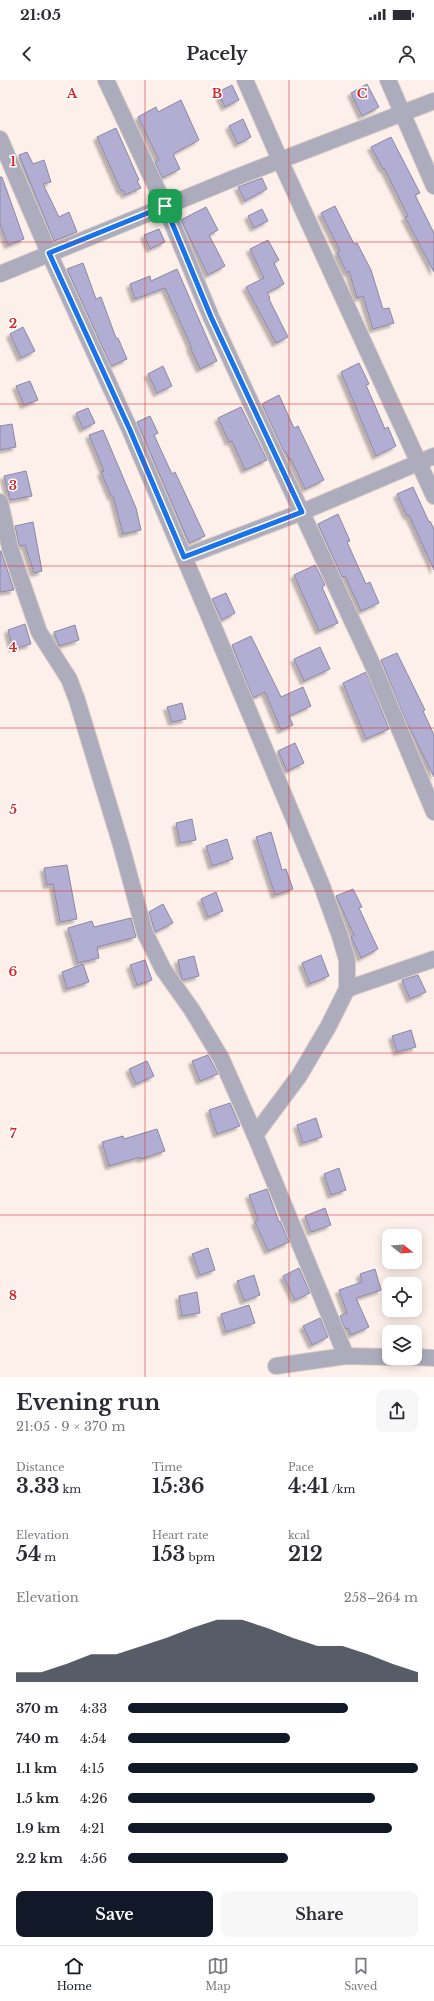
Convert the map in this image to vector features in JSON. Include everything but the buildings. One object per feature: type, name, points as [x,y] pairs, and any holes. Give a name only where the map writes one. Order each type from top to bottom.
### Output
[{"type":"street","points":[[106,80],[165,206],[211,317],[374,668],[434,810]]},
{"type":"street","points":[[245,80],[280,160],[434,496]]},
{"type":"street","points":[[388,80],[404,113],[434,186]]},
{"type":"street","points":[[0,274],[280,160],[434,101]]},
{"type":"street","points":[[0,139],[49,253],[130,430],[268,755],[332,914],[347,960],[347,989],[328,1027],[299,1076],[255,1135]]},
{"type":"street","points":[[184,557],[302,512],[434,456]]},
{"type":"street","points":[[0,502],[10,548],[39,632],[69,679],[77,700],[110,807],[145,933],[163,969],[192,1010],[221,1058],[255,1135],[346,1356]]},
{"type":"street","points":[[347,989],[434,959]]},
{"type":"street","points":[[276,1366],[346,1356],[382,1357]]},
{"type":"street","points":[[422,1357],[434,1358]]},
{"type":"route","points":[[165,206],[211,317],[302,512],[184,557],[130,430],[49,253],[165,206]]}]
